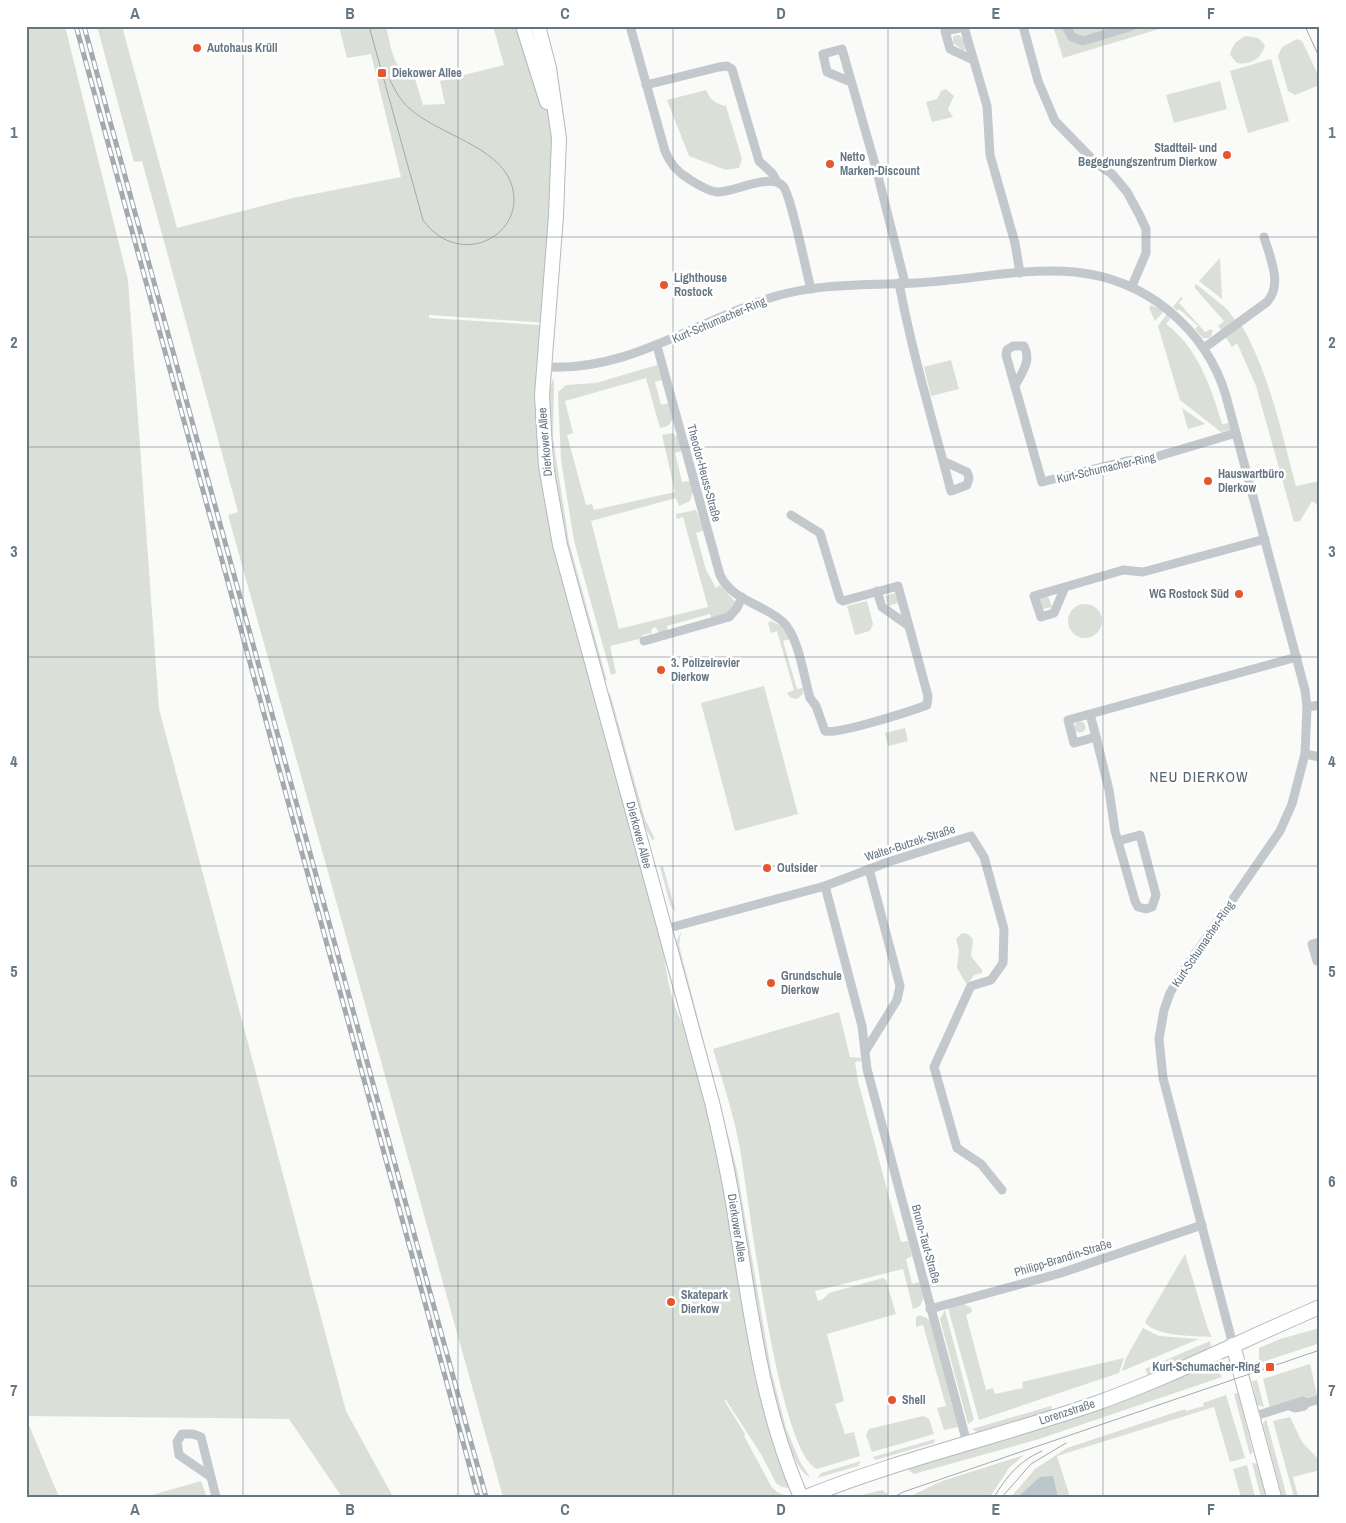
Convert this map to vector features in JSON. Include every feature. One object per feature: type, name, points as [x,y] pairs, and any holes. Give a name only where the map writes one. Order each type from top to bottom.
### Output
[{"type":"main road","name":"Dierkower Allee","points":[[523,26],[550,114],[557,165]]},
{"type":"main road","name":"Dierkower Allee","points":[[538,26],[549,68],[558,138],[556,216],[543,367],[543,431],[555,522],[723,1150],[764,1389],[780,1446],[801,1497]]},
{"type":"main road","name":"Lorenzstraße","points":[[806,1497],[872,1472],[1124,1393],[1320,1307]]},
{"type":"main road","name":"Kurt-Schumacher-Ring","points":[[1233,1345],[1274,1497]]},
{"type":"street","points":[[630,26],[668,158],[682,175],[708,190],[719,192],[764,182],[777,182]]},
{"type":"street","points":[[1023,26],[1038,81],[1055,121],[1097,164],[1112,174],[1127,192],[1146,229],[1146,253],[1132,286]]},
{"type":"street","points":[[1066,26],[1072,37],[1083,41],[1132,26]]},
{"type":"street","points":[[973,60],[987,106],[990,155],[1015,243],[1020,274]]},
{"type":"street","points":[[646,85],[719,67],[727,66],[732,69],[759,161],[786,190],[811,289]]},
{"type":"street","points":[[851,82],[876,168],[902,283],[905,317],[943,461]]},
{"type":"street","points":[[1204,348],[1267,302],[1274,292],[1276,282],[1264,237]]},
{"type":"street","name":"Kurt-Schumacher-Ring","points":[[543,367],[597,365],[623,359],[752,304],[811,289],[1054,270],[1101,275],[1132,286],[1154,299],[1174,315],[1204,348],[1221,380],[1297,657],[1307,707],[1305,754],[1296,792],[1287,818],[1263,857],[1182,973],[1167,1002],[1160,1026],[1158,1049],[1163,1078],[1233,1345]]},
{"type":"street","name":"Theodor-Heuss-Straße","points":[[657,346],[720,575],[728,587],[778,618],[789,629],[794,640],[810,698],[816,706],[822,727],[830,733],[926,705],[928,696],[898,586],[843,600],[840,599],[820,533],[791,515]]},
{"type":"street","name":"Kurt-Schumacher-Ring","points":[[1015,386],[1042,482],[1126,461],[1152,458],[1236,433]]},
{"type":"street","points":[[1065,587],[1123,570],[1142,572],[1265,539]]},
{"type":"street","points":[[877,591],[882,607],[909,626]]},
{"type":"street","points":[[644,641],[729,617],[737,608],[742,597]]},
{"type":"street","points":[[1096,737],[1074,743],[1068,720],[1297,657]]},
{"type":"street","points":[[1307,707],[1320,705]]},
{"type":"street","points":[[1090,714],[1109,790],[1118,841],[1135,901],[1138,907],[1146,909],[1152,907],[1156,902],[1156,895],[1140,835],[1118,841]]},
{"type":"street","points":[[1305,754],[1320,757]]},
{"type":"street","name":"Walter-Butzek-Straße","points":[[665,929],[824,886],[869,869],[971,836],[984,857],[1004,929],[1003,963],[991,980],[971,986],[934,1071],[956,1148],[981,1164],[1002,1190]]},
{"type":"street","points":[[866,1050],[896,1000],[900,986],[869,869]]},
{"type":"street","name":"Bruno-Taut-Straße","points":[[824,886],[862,1026],[867,1069],[966,1443]]},
{"type":"street","points":[[1320,942],[1312,944],[1317,961],[1320,961]]},
{"type":"street","name":"Philipp-Brandin-Straße","points":[[930,1309],[1061,1274],[1202,1225]]},
{"type":"street","points":[[1252,1417],[1290,1406],[1295,1408],[1304,1406],[1306,1402],[1320,1399]]},
{"type":"street","points":[[211,1477],[179,1455],[178,1442],[182,1434],[193,1434],[201,1437],[211,1477],[216,1497]]},
{"type":"shaded area","points":[[26,26],[65,26],[128,280],[159,709],[346,1411],[393,1497],[342,1497],[289,1419],[26,1416]]},
{"type":"shaded area","points":[[97,26],[122,26],[177,228],[293,198],[401,177],[371,54],[347,58],[339,26],[386,26],[391,49],[397,64],[407,74],[414,76],[423,105],[445,104],[440,81],[504,65],[493,26],[516,26],[536,83],[550,114],[555,134],[547,323],[429,315],[429,318],[541,325],[537,373],[537,426],[664,951],[672,996],[679,1018],[690,1036],[722,1161],[765,1416],[789,1488],[782,1487],[776,1483],[761,1454],[726,1400],[724,1400],[745,1434],[744,1436],[771,1486],[777,1492],[789,1497],[503,1497],[228,515],[238,512],[142,161],[134,162]]},
{"type":"shaded area","points":[[1053,26],[1169,26],[1063,58]]},
{"type":"shaded area","points":[[959,35],[964,40],[966,49],[964,51],[953,43],[953,37]]},
{"type":"shaded area","points":[[1246,36],[1258,38],[1265,45],[1261,54],[1255,60],[1247,63],[1237,63],[1230,55],[1232,48],[1235,43]]},
{"type":"shaded area","points":[[1297,39],[1302,41],[1320,79],[1317,86],[1295,95],[1288,91],[1278,56],[1282,47]]},
{"type":"shaded area","points":[[1271,59],[1289,121],[1248,133],[1230,71]]},
{"type":"shaded area","points":[[1220,81],[1227,109],[1174,123],[1166,95]]},
{"type":"shaded area","points":[[946,89],[954,96],[948,109],[953,117],[932,122],[926,102],[937,99],[941,91]]},
{"type":"shaded area","points":[[706,90],[714,101],[726,106],[742,159],[739,168],[726,170],[689,156],[667,100]]},
{"type":"shaded area","points":[[1220,258],[1222,299],[1199,281]]},
{"type":"shaded area","points":[[1196,284],[1227,309],[1236,321],[1222,331],[1218,326],[1224,321],[1194,287]]},
{"type":"shaded area","points":[[1181,297],[1183,298],[1179,303],[1205,332],[1211,329],[1213,331],[1210,338],[1203,338],[1195,329],[1198,326],[1179,309],[1177,311],[1173,307]]},
{"type":"shaded area","points":[[1151,305],[1164,311],[1155,321],[1149,308]]},
{"type":"shaded area","points":[[1167,314],[1170,319],[1166,324],[1195,356],[1208,382],[1222,424],[1229,423],[1231,430],[1221,432],[1180,400],[1158,326]]},
{"type":"shaded area","points":[[1239,321],[1266,381],[1296,486],[1320,481],[1320,507],[1312,501],[1300,521],[1294,522],[1256,386],[1237,343],[1232,347],[1223,333]]},
{"type":"shaded area","points":[[951,360],[959,389],[931,396],[924,367]]},
{"type":"shaded area","points":[[657,365],[662,380],[655,382],[661,405],[669,403],[673,419],[668,426],[660,428],[646,378],[565,401],[573,433],[567,435],[586,505],[592,504],[594,510],[675,492],[662,435],[672,433],[678,437],[682,451],[675,453],[682,482],[690,481],[693,492],[690,501],[679,506],[676,498],[591,521],[619,629],[708,607],[683,517],[677,519],[676,514],[696,510],[704,530],[696,533],[706,570],[716,588],[720,585],[735,602],[730,614],[712,620],[710,614],[667,626],[668,632],[659,634],[656,627],[651,629],[652,633],[642,635],[643,638],[610,646],[616,673],[611,675],[574,541],[561,460],[558,392],[566,385],[596,383]]},
{"type":"shaded area","points":[[554,378],[553,438],[569,542],[607,681],[602,678],[576,583],[555,487],[548,405],[550,389]]},
{"type":"shaded area","points":[[1182,408],[1205,424],[1188,429]]},
{"type":"shaded area","points":[[895,593],[898,603],[888,606],[885,596]]},
{"type":"shaded area","points":[[1044,596],[1049,598],[1052,607],[1043,609],[1039,599]]},
{"type":"shaded area","points":[[867,601],[873,624],[870,631],[855,635],[847,606]]},
{"type":"shaded area","points":[[1085,604],[1097,609],[1102,621],[1097,633],[1085,638],[1073,633],[1068,621],[1073,609]]},
{"type":"shaded area","points":[[771,621],[781,626],[790,639],[783,641],[797,689],[803,688],[803,694],[797,699],[791,698],[787,693],[794,690],[777,631],[771,633],[768,623]]},
{"type":"shaded area","points":[[764,686],[798,814],[735,831],[701,703]]},
{"type":"shaded area","points":[[610,693],[645,819],[655,839],[652,840],[641,820],[608,697]]},
{"type":"shaded area","points":[[1080,721],[1086,727],[1080,733],[1074,727]]},
{"type":"shaded area","points":[[905,728],[908,741],[888,746],[885,733]]},
{"type":"shaded area","points":[[663,866],[676,913],[670,904],[660,867]]},
{"type":"shaded area","points":[[681,932],[679,945],[737,1170],[771,1370],[786,1428],[800,1462],[810,1477],[795,1460],[782,1427],[766,1366],[676,947],[676,942]]},
{"type":"shaded area","points":[[962,933],[968,934],[973,939],[971,956],[982,970],[982,973],[974,975],[967,985],[957,968],[959,950],[956,939]]},
{"type":"shaded area","points":[[839,1012],[850,1057],[861,1058],[862,1061],[855,1062],[858,1081],[901,1242],[908,1241],[912,1256],[906,1259],[912,1284],[919,1282],[924,1297],[920,1306],[913,1309],[903,1269],[815,1291],[818,1301],[829,1293],[883,1278],[886,1280],[896,1314],[827,1334],[844,1401],[835,1404],[845,1434],[854,1432],[860,1456],[817,1469],[803,1452],[789,1418],[777,1372],[739,1144],[731,1108],[713,1049]]},
{"type":"shaded area","points":[[1185,1254],[1212,1337],[1186,1336],[1157,1331],[1145,1322]]},
{"type":"shaded area","points":[[964,1304],[971,1308],[972,1312],[966,1315],[986,1390],[993,1388],[995,1394],[1023,1388],[1022,1382],[1124,1358],[1119,1373],[979,1420],[948,1308]]},
{"type":"shaded area","points":[[945,1310],[974,1420],[968,1424],[940,1319]]},
{"type":"shaded area","points":[[920,1315],[930,1320],[958,1427],[944,1430],[937,1408],[946,1406],[923,1325],[916,1327],[916,1317]]},
{"type":"shaded area","points":[[1143,1328],[1159,1336],[1199,1339],[1122,1371],[1126,1358]]},
{"type":"shaded area","points":[[1320,1328],[1320,1343],[1259,1363],[1259,1348],[1280,1339]]},
{"type":"shaded area","points":[[1210,1341],[1211,1346],[1207,1349],[1148,1375],[1145,1369]]},
{"type":"shaded area","points":[[1213,1363],[1222,1377],[1039,1439],[914,1474],[905,1468],[1109,1407]]},
{"type":"shaded area","points":[[1310,1364],[1317,1395],[1270,1408],[1263,1379]]},
{"type":"shaded area","points":[[1257,1380],[1264,1407],[1257,1405],[1252,1381]]},
{"type":"shaded area","points":[[1238,1393],[1253,1452],[1250,1455],[1234,1394]]},
{"type":"shaded area","points":[[1226,1395],[1245,1458],[1230,1462],[1214,1407],[1057,1456],[1070,1497],[1011,1497],[1035,1469],[1067,1448],[1185,1409],[1186,1411],[1204,1406],[1203,1403]]},
{"type":"shaded area","points":[[1051,1406],[1053,1412],[979,1433],[972,1429]]},
{"type":"shaded area","points":[[923,1416],[929,1419],[934,1434],[872,1452],[866,1435],[869,1429]]},
{"type":"shaded area","points":[[1290,1417],[1302,1442],[1320,1461],[1320,1470],[1293,1477],[1298,1497],[1294,1497],[1273,1421]]},
{"type":"shaded area","points":[[26,1418],[59,1497],[26,1497]]},
{"type":"shaded area","points":[[1266,1419],[1287,1497],[1282,1497],[1263,1424]]},
{"type":"shaded area","points":[[935,1439],[934,1443],[875,1460],[873,1457]]},
{"type":"shaded area","points":[[1024,1455],[1009,1468],[990,1497],[909,1497],[942,1481]]},
{"type":"shaded area","points":[[861,1461],[858,1466],[817,1478],[821,1473]]},
{"type":"shaded area","points":[[1252,1463],[1257,1464],[1266,1497],[1261,1497]]},
{"type":"shaded area","points":[[1247,1465],[1255,1497],[1241,1497],[1233,1469]]},
{"type":"shaded area","points":[[1053,1476],[1058,1497],[1018,1497],[1040,1477]]},
{"type":"shaded area","points":[[201,1481],[207,1497],[145,1497]]},
{"type":"shaded area","points":[[882,1490],[889,1495],[856,1497],[858,1496]]},
{"type":"tram line","points":[[369,26],[423,220],[438,235],[455,243],[472,244],[488,240],[501,230],[510,217],[514,201],[511,183],[504,170],[494,159],[466,141],[421,117],[409,108],[400,98],[390,80]]},
{"type":"tram line","points":[[1305,26],[1320,59]]},
{"type":"tram line","points":[[894,1497],[903,1492],[1320,1350]]},
{"type":"tram line","points":[[1002,1497],[1031,1464],[1066,1443]]},
{"type":"tram line","points":[[994,1497],[1020,1464],[1042,1451]]},
{"type":"railway","points":[[76,26],[478,1497]]},
{"type":"railway","points":[[84,26],[486,1497]]},
{"type":"place","name":"Autohaus Krüll","points":[[197,48]]},
{"type":"place","name":"Diekower Allee","points":[[382,73]]},
{"type":"place","name":"Stadtteil- und Begegnungszentrum Dierkow","points":[[1227,155]]},
{"type":"place","name":"Netto Marken-Discount","points":[[830,164]]},
{"type":"place","name":"Lighthouse Rostock","points":[[664,285]]},
{"type":"place","name":"Hauswartbüro Dierkow","points":[[1208,481]]},
{"type":"place","name":"WG Rostock Süd","points":[[1239,594]]},
{"type":"place","name":"3. Polizeirevier Dierkow","points":[[661,670]]},
{"type":"place","name":"Outsider","points":[[767,868]]},
{"type":"place","name":"Grundschule Dierkow","points":[[771,983]]},
{"type":"place","name":"Skatepark Dierkow","points":[[671,1302]]},
{"type":"place","name":"Kurt-Schumacher-Ring","points":[[1270,1367]]},
{"type":"place","name":"Shell","points":[[892,1400]]},
{"type":"district","name":"NEU DIERKOW","points":[[1199,777]]}]
